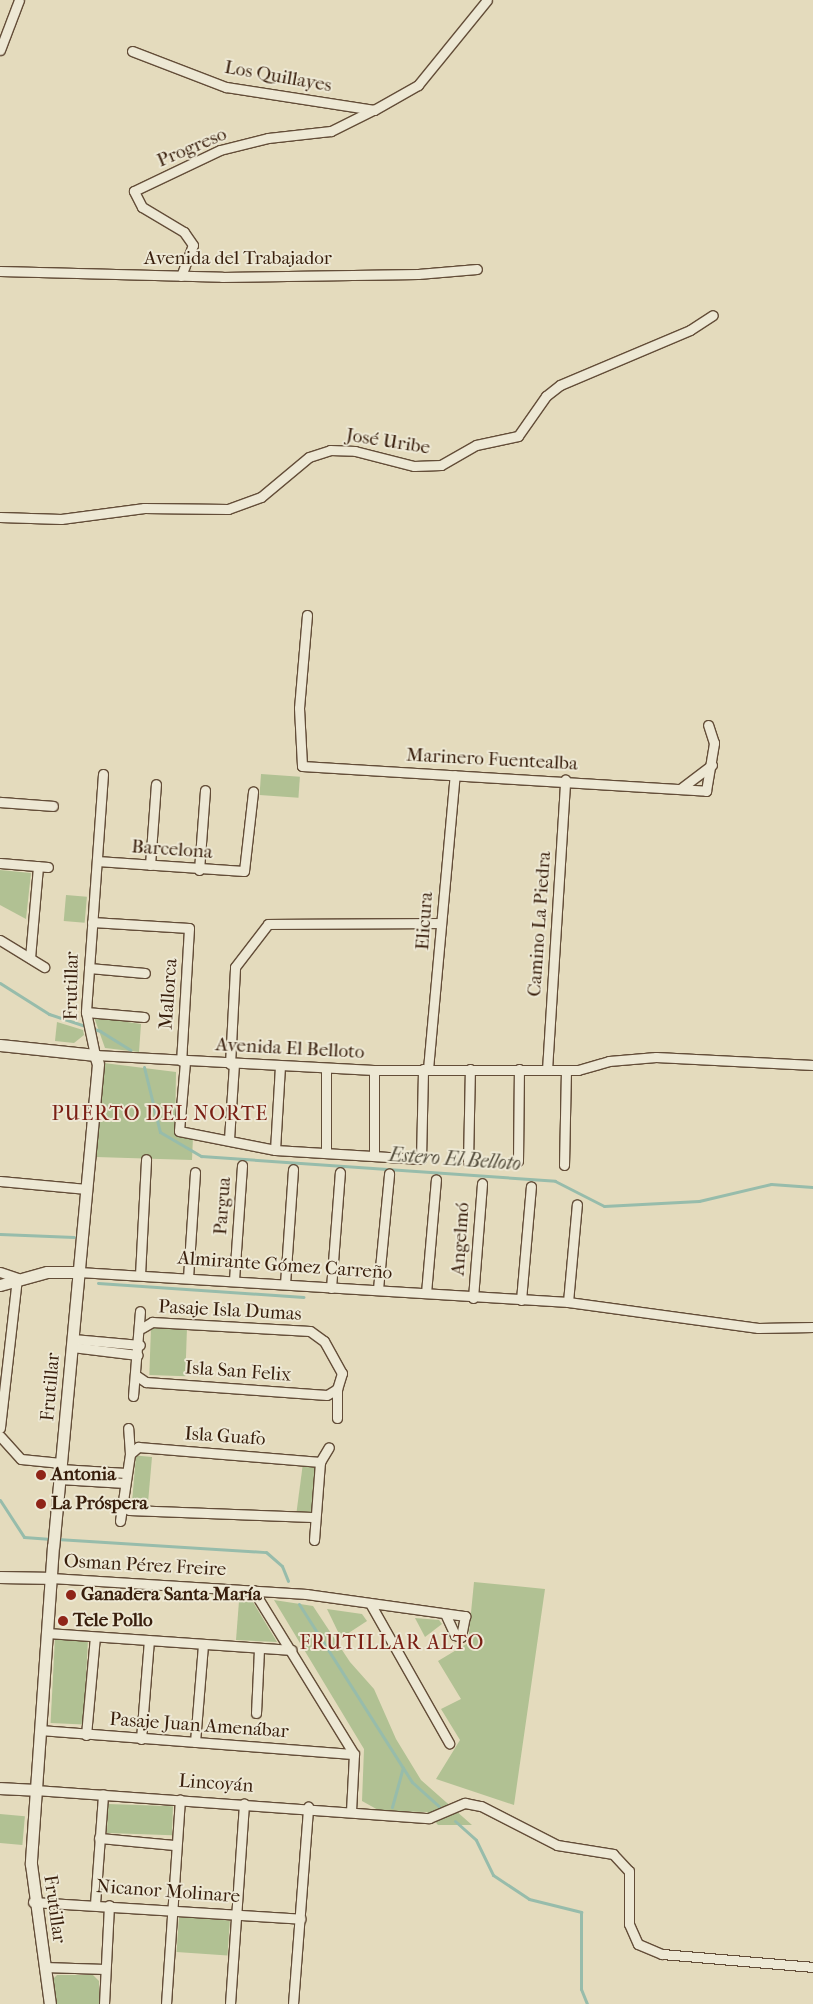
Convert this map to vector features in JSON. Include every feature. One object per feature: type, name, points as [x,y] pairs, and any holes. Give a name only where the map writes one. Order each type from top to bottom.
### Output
[{"type":"street","points":[[0,50],[19,0]]},
{"type":"street","points":[[374,110],[418,86],[487,0]]},
{"type":"street","name":"Los Quillayes","points":[[132,51],[226,87],[374,110]]},
{"type":"street","name":"Progreso","points":[[181,276],[193,245],[184,232],[142,207],[134,191],[220,150],[268,138],[331,131],[374,110]]},
{"type":"street","name":"Avenida del Trabajador","points":[[0,271],[181,276],[408,274],[477,268]]},
{"type":"street","name":"José Uribe","points":[[0,517],[61,519],[144,508],[228,509],[261,497],[309,457],[330,450],[355,451],[414,466],[441,465],[476,445],[518,436],[546,396],[560,385],[690,330],[714,315]]},
{"type":"street","name":"Marinero Fuentealba","points":[[307,615],[299,708],[302,766],[455,776],[565,780],[706,791],[712,765],[714,743],[708,725]]},
{"type":"street","points":[[680,789],[712,765]]},
{"type":"street","name":"Frutillar","points":[[50,2004],[30,1884],[53,1546],[87,1189],[95,1055],[86,1012],[103,774]]},
{"type":"street","name":"Elicura","points":[[374,1153],[421,1159],[425,1069],[455,776]]},
{"type":"street","name":"Camino La Piedra","points":[[547,1070],[565,780]]},
{"type":"street","points":[[150,865],[156,784]]},
{"type":"street","points":[[199,870],[205,790]]},
{"type":"street","name":"Barcelona","points":[[97,861],[199,870],[245,870],[253,792]]},
{"type":"street","points":[[0,802],[53,806]]},
{"type":"street","points":[[0,863],[48,867]]},
{"type":"street","points":[[30,958],[38,866]]},
{"type":"street","name":"Mallorca","points":[[92,922],[189,928],[179,1131],[228,1139]]},
{"type":"street","points":[[374,1070],[374,1153],[275,1150],[228,1139],[236,967],[268,924],[441,923]]},
{"type":"street","points":[[0,940],[44,967]]},
{"type":"street","points":[[89,968],[144,973]]},
{"type":"street","points":[[86,1012],[144,1017]]},
{"type":"street","name":"Avenida El Belloto","points":[[0,1045],[183,1062],[326,1069],[519,1069],[566,1071],[578,1070],[609,1061],[656,1057],[813,1065]]},
{"type":"street","points":[[275,1150],[280,1067]]},
{"type":"street","points":[[326,1069],[326,1151]]},
{"type":"street","points":[[468,1162],[470,1069]]},
{"type":"street","points":[[518,1161],[519,1069]]},
{"type":"street","points":[[564,1164],[566,1071]]},
{"type":"street","points":[[140,1275],[146,1159]]},
{"type":"street","name":"Pargua","points":[[234,1280],[242,1164]]},
{"type":"street","points":[[285,1284],[293,1169]]},
{"type":"street","points":[[188,1278],[195,1172]]},
{"type":"street","points":[[331,1288],[340,1172]]},
{"type":"street","points":[[378,1289],[389,1174]]},
{"type":"street","points":[[426,1293],[436,1179]]},
{"type":"street","points":[[0,1181],[87,1189]]},
{"type":"street","name":"Angelmó","points":[[473,1298],[482,1182]]},
{"type":"street","points":[[521,1300],[530,1186]]},
{"type":"street","points":[[568,1302],[577,1204]]},
{"type":"street","points":[[0,1272],[17,1278],[0,1428]]},
{"type":"street","name":"Almirante Gómez Carreño","points":[[0,1284],[17,1278],[79,1272],[140,1275],[331,1288],[378,1289],[473,1298],[568,1302],[758,1328],[813,1327]]},
{"type":"street","points":[[133,1396],[142,1328],[140,1311]]},
{"type":"street","name":"Pasaje Isla Dumas","points":[[142,1328],[152,1322],[318,1335],[342,1373],[337,1389]]},
{"type":"street","points":[[72,1343],[140,1344]]},
{"type":"street","points":[[72,1343],[138,1355]]},
{"type":"street","name":"Isla San Felix","points":[[137,1376],[146,1382],[327,1395],[337,1389]]},
{"type":"street","points":[[337,1389],[337,1418]]},
{"type":"street","points":[[120,1521],[130,1454],[128,1428]]},
{"type":"street","points":[[0,1436],[21,1459],[60,1471],[125,1483]]},
{"type":"street","name":"Isla Guafo","points":[[130,1454],[138,1447],[320,1462]]},
{"type":"street","points":[[314,1540],[312,1517],[318,1509],[320,1462],[330,1447]]},
{"type":"street","points":[[60,1471],[126,1473]]},
{"type":"street","points":[[124,1502],[129,1510],[312,1517]]},
{"type":"street","name":"Osman Pérez Freire","points":[[0,1577],[51,1578],[253,1590],[370,1604],[465,1616],[464,1635],[458,1638],[445,1614]]},
{"type":"street","points":[[253,1590],[292,1650],[354,1754],[351,1812]]},
{"type":"street","points":[[370,1604],[449,1743]]},
{"type":"street","points":[[48,1633],[292,1650]]},
{"type":"street","points":[[86,1735],[95,1637]]},
{"type":"street","points":[[141,1740],[149,1640]]},
{"type":"street","points":[[196,1742],[203,1644]]},
{"type":"street","points":[[256,1713],[259,1649]]},
{"type":"street","name":"Pasaje Juan Amenábar","points":[[41,1730],[141,1740],[196,1742],[354,1754]]},
{"type":"street","name":"Lincoyán","points":[[0,1788],[308,1807],[429,1818],[464,1803],[481,1806],[558,1845],[612,1854],[628,1871],[629,1924],[638,1944],[662,1954],[813,1967]]},
{"type":"street","points":[[95,1904],[103,1794]]},
{"type":"street","points":[[166,2004],[175,1845],[180,1799]]},
{"type":"street","points":[[230,2004],[244,1803]]},
{"type":"street","points":[[293,2004],[308,1807]]},
{"type":"street","points":[[99,1838],[175,1845]]},
{"type":"street","name":"Nicanor Molinare","points":[[33,1902],[95,1904],[300,1919]]},
{"type":"street","points":[[104,2004],[109,1905]]},
{"type":"street","points":[[44,1967],[105,1969]]},
{"type":"green space","points":[[261,774],[300,777],[298,798],[260,795]]},
{"type":"green space","points":[[0,870],[31,873],[26,919],[0,905]]},
{"type":"green space","points":[[66,895],[87,897],[85,923],[64,921]]},
{"type":"green space","points":[[94,1017],[141,1024],[139,1052],[105,1048]]},
{"type":"green space","points":[[57,1022],[83,1030],[84,1035],[74,1043],[55,1041]]},
{"type":"green space","points":[[104,1063],[176,1072],[175,1135],[193,1137],[192,1160],[96,1157]]},
{"type":"green space","points":[[151,1327],[187,1328],[185,1376],[149,1375]]},
{"type":"green space","points":[[136,1456],[152,1457],[148,1503],[132,1501]]},
{"type":"green space","points":[[303,1463],[318,1467],[311,1514],[296,1516]]},
{"type":"green space","points":[[474,1582],[545,1589],[514,1805],[436,1779],[460,1740],[441,1709],[461,1699],[438,1661],[468,1643]]},
{"type":"green space","points":[[274,1600],[313,1606],[350,1662],[374,1689],[396,1739],[421,1780],[472,1825],[438,1825],[427,1812],[380,1811],[362,1801],[364,1749]]},
{"type":"green space","points":[[239,1601],[253,1602],[277,1642],[236,1640]]},
{"type":"green space","points":[[327,1609],[362,1614],[367,1621],[341,1638]]},
{"type":"green space","points":[[415,1618],[439,1620],[442,1624],[425,1637]]},
{"type":"green space","points":[[55,1638],[88,1640],[84,1725],[51,1723]]},
{"type":"green space","points":[[108,1804],[173,1806],[172,1835],[107,1833]]},
{"type":"green space","points":[[0,1814],[25,1816],[22,1845],[0,1843]]},
{"type":"green space","points":[[179,1917],[230,1921],[227,1955],[177,1952]]},
{"type":"green space","points":[[57,1975],[93,1975],[99,1981],[99,2004],[56,2004],[53,1979]]},
{"type":"waterway","name":"Estero El Belloto","points":[[0,983],[49,1014],[100,1031],[131,1050]]},
{"type":"waterway","name":"Estero El Belloto","points":[[144,1067],[160,1132],[201,1156],[555,1181],[604,1206],[699,1201],[771,1184],[813,1187]]},
{"type":"waterway","points":[[0,1234],[74,1237]]},
{"type":"waterway","points":[[98,1283],[304,1297]]},
{"type":"waterway","points":[[0,1500],[24,1537],[51,1539]]},
{"type":"waterway","points":[[57,1539],[266,1552],[282,1566],[288,1581]]},
{"type":"waterway","points":[[299,1604],[412,1782],[439,1806]]},
{"type":"waterway","points":[[392,1807],[403,1767]]},
{"type":"waterway","points":[[455,1821],[476,1840],[493,1875],[529,1899],[581,1912],[581,1989],[587,2004]]},
{"type":"place","name":"Antonia","points":[[41,1475]]},
{"type":"place","name":"La Próspera","points":[[41,1504]]},
{"type":"place","name":"Ganadera Santa María","points":[[71,1595]]},
{"type":"place","name":"Tele Pollo","points":[[63,1621]]},
{"type":"district","name":"PUERTO DEL NORTE","points":[[160,1113]]},
{"type":"district","name":"FRUTILLAR ALTO","points":[[392,1642]]}]
